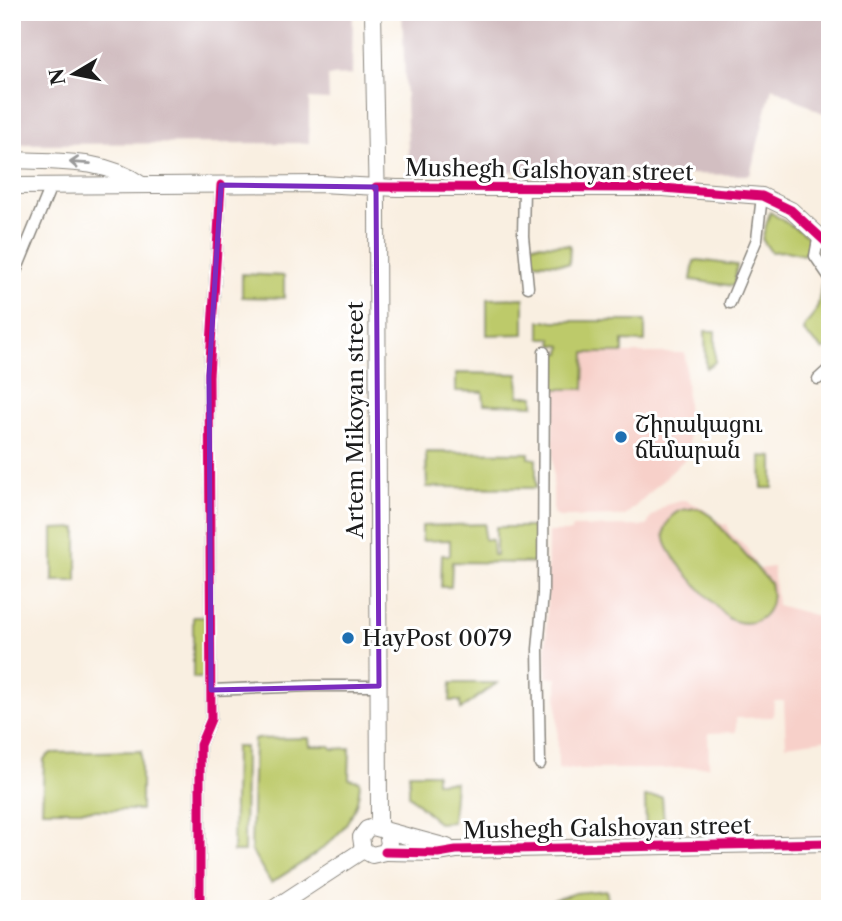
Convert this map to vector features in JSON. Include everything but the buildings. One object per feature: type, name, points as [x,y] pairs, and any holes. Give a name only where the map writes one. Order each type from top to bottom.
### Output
[{"type":"main road","name":"Artem Mikoyan street","points":[[373,12],[379,686],[383,830]]},
{"type":"main road","points":[[12,160],[94,164],[125,174],[142,186]]},
{"type":"main road","name":"Mushegh Galshoyan street","points":[[16,187],[320,184],[376,187],[663,188],[762,196],[791,210],[824,240]]},
{"type":"main road","points":[[368,829],[383,830],[389,844],[384,852],[372,855],[363,850],[360,842],[363,832],[368,829]]},
{"type":"main road","name":"Mushegh Galshoyan street","points":[[383,830],[456,850]]},
{"type":"main road","name":"Mushegh Galshoyan street","points":[[384,852],[830,843]]},
{"type":"main road","points":[[273,909],[363,850]]},
{"type":"street","points":[[200,909],[200,745],[211,719],[209,376],[221,185]]},
{"type":"street","points":[[12,281],[51,186]]},
{"type":"street","points":[[524,188],[523,236],[528,287]]},
{"type":"street","points":[[730,303],[757,239],[762,196]]},
{"type":"street","points":[[824,240],[815,256],[830,278]]},
{"type":"street","points":[[540,764],[538,649],[542,594],[544,352]]},
{"type":"street","points":[[818,379],[830,368]]},
{"type":"street","points":[[211,690],[379,686]]},
{"type":"highlighted area","points":[[221,185],[376,187],[379,686],[211,690],[209,376]]},
{"type":"shaded area","points":[[12,12],[353,12],[352,75],[328,76],[329,100],[309,99],[309,143],[12,144]]},
{"type":"shaded area","points":[[402,12],[830,12],[830,117],[772,87],[750,175],[409,170]]},
{"type":"shaded area","name":"Շիրակացու ճեմարան","points":[[553,353],[685,353],[689,450],[687,457],[625,516],[559,517],[553,514]]},
{"type":"shaded area","points":[[685,500],[701,507],[723,525],[727,524],[729,532],[747,548],[758,569],[773,567],[777,605],[821,617],[830,623],[830,670],[821,670],[822,685],[830,685],[830,739],[786,745],[784,701],[774,701],[773,717],[736,718],[736,732],[708,733],[709,766],[558,769],[557,678],[546,677],[548,532],[571,532],[572,527],[647,526],[651,517],[666,505]]},
{"type":"green space","points":[[770,212],[810,238],[810,248],[803,255],[786,251],[771,252],[762,239]]},
{"type":"green space","points":[[528,244],[570,245],[569,264],[527,262]]},
{"type":"green space","points":[[694,261],[737,265],[734,286],[691,280]]},
{"type":"green space","points":[[242,274],[284,276],[284,298],[242,297]]},
{"type":"green space","points":[[821,286],[830,302],[830,345],[823,350],[804,332],[805,325],[817,307]]},
{"type":"green space","points":[[524,298],[524,334],[487,335],[487,299]]},
{"type":"green space","points":[[540,321],[645,321],[645,342],[623,341],[623,353],[585,353],[584,389],[553,389],[553,353],[561,353],[562,346],[553,345],[552,338],[540,338]]},
{"type":"green space","points":[[705,331],[715,331],[715,362],[706,368]]},
{"type":"green space","points":[[456,373],[518,374],[519,396],[534,396],[534,405],[484,404],[483,392],[456,391]]},
{"type":"green space","points":[[426,452],[529,453],[529,458],[536,459],[536,488],[427,487]]},
{"type":"green space","points":[[761,456],[773,457],[773,488],[762,488]]},
{"type":"green space","points":[[698,508],[711,516],[770,583],[771,603],[757,621],[749,623],[729,619],[692,580],[668,548],[664,537],[672,516],[682,510]]},
{"type":"green space","points":[[485,524],[484,539],[492,540],[493,555],[496,555],[496,527],[539,527],[539,563],[452,562],[451,587],[441,587],[442,555],[450,555],[450,540],[422,541],[422,526]]},
{"type":"green space","points":[[77,528],[77,581],[53,581],[53,529]]},
{"type":"green space","points":[[193,617],[205,617],[205,678],[193,678]]},
{"type":"green space","points":[[451,683],[497,683],[461,709],[460,701],[450,701]]},
{"type":"green space","points":[[309,738],[310,746],[350,748],[349,779],[360,781],[357,800],[342,830],[330,842],[271,883],[251,850],[254,739]]},
{"type":"green space","points":[[235,747],[245,747],[244,852],[233,852]]},
{"type":"green space","points":[[141,751],[141,810],[42,810],[44,759],[51,753]]},
{"type":"green space","points":[[409,773],[436,773],[436,782],[455,782],[452,822],[438,823],[409,795]]},
{"type":"green space","points":[[645,797],[662,797],[663,832],[646,833]]},
{"type":"green space","points":[[606,890],[610,909],[551,909],[553,907],[549,904],[550,901],[575,893]]},
{"type":"cycle path","points":[[200,909],[200,745],[211,719],[209,376],[221,185]]},
{"type":"cycle path","points":[[376,187],[663,188],[762,196],[791,210],[830,246]]},
{"type":"cycle path","points":[[385,852],[830,843]]},
{"type":"place","name":"Շիրակացու ճեմարան","points":[[621,437]]},
{"type":"place","name":"HayPost 0079","points":[[348,638]]}]
